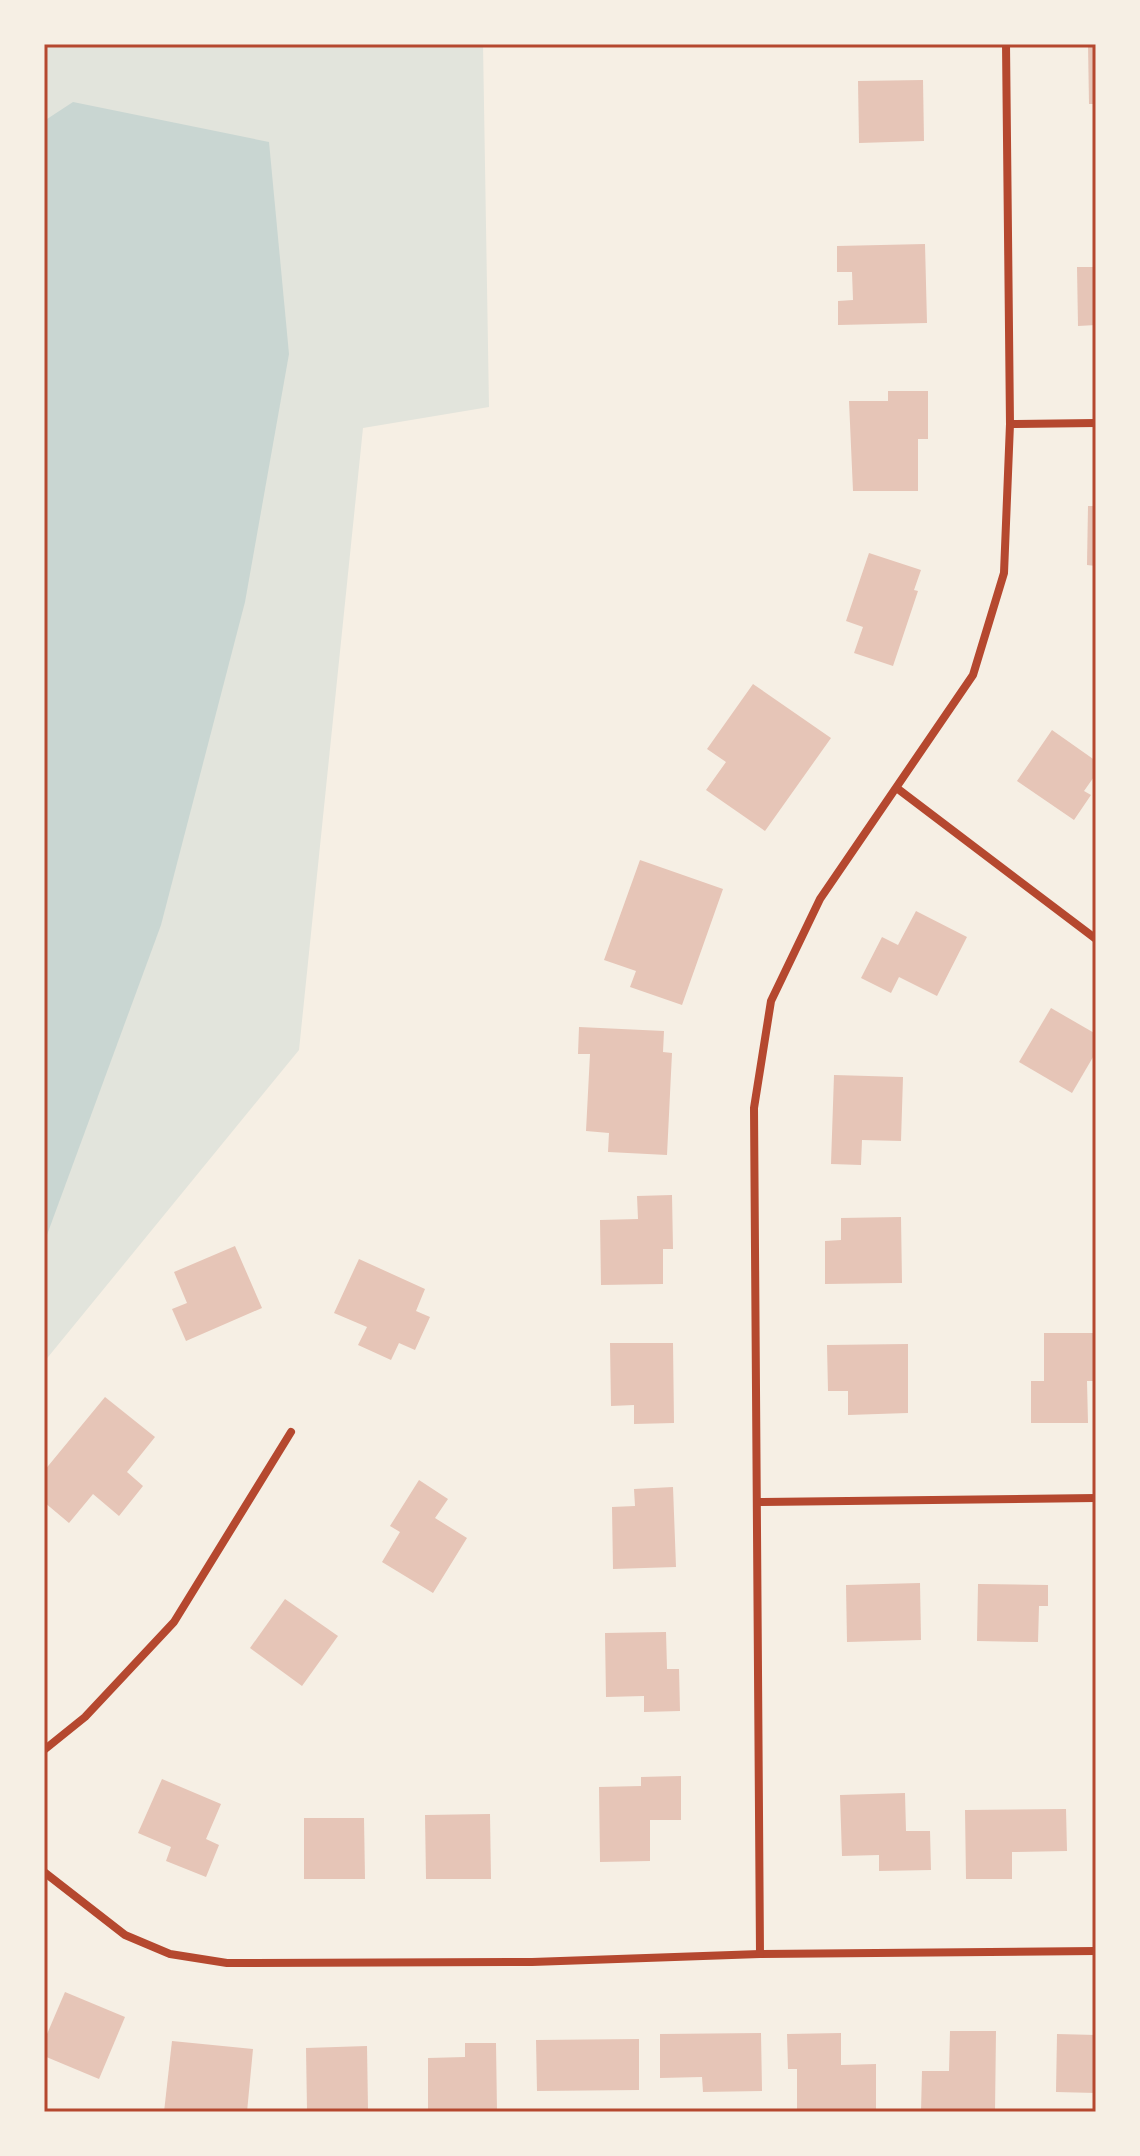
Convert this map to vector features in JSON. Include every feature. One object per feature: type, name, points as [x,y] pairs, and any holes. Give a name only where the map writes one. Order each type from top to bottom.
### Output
[{"type":"street","points":[[760,1954],[754,1108],[771,1001],[820,899],[973,675],[1004,573],[1010,424],[1006,44]]},
{"type":"street","points":[[1010,424],[1096,423]]},
{"type":"street","points":[[898,789],[1096,939]]},
{"type":"street","points":[[44,1750],[85,1717],[174,1622],[291,1432]]},
{"type":"street","points":[[758,1502],[1096,1498]]},
{"type":"street","points":[[44,1872],[125,1935],[170,1954],[227,1963],[532,1962],[760,1954],[1096,1951]]},
{"type":"shaded area","points":[[44,44],[483,44],[489,407],[363,428],[299,1050],[44,1362]]},
{"type":"shaded area","points":[[73,102],[269,142],[289,354],[245,602],[161,925],[44,1243],[44,121]]},
{"type":"building","points":[[1088,44],[1096,44],[1096,104],[1089,104]]},
{"type":"building","points":[[923,80],[924,141],[859,143],[858,81]]},
{"type":"building","points":[[925,244],[927,323],[838,325],[838,301],[853,300],[852,272],[837,272],[837,246]]},
{"type":"building","points":[[1077,267],[1096,267],[1096,325],[1078,326]]},
{"type":"building","points":[[888,391],[928,391],[928,439],[918,439],[918,491],[853,491],[849,401],[888,401]]},
{"type":"building","points":[[1088,506],[1096,506],[1096,566],[1087,565]]},
{"type":"building","points":[[869,553],[921,570],[914,590],[918,591],[893,666],[854,653],[863,627],[846,621]]},
{"type":"building","points":[[753,684],[831,738],[765,831],[706,790],[726,762],[707,749]]},
{"type":"building","points":[[1052,730],[1096,761],[1096,774],[1084,791],[1091,795],[1074,820],[1017,781]]},
{"type":"building","points":[[640,860],[723,889],[682,1005],[630,987],[636,971],[604,960]]},
{"type":"building","points":[[916,911],[967,937],[937,996],[899,977],[891,993],[861,978],[882,937],[898,945]]},
{"type":"building","points":[[1051,1008],[1096,1034],[1096,1052],[1072,1093],[1019,1062]]},
{"type":"building","points":[[579,1027],[664,1031],[663,1052],[672,1053],[667,1155],[608,1152],[609,1133],[586,1131],[590,1054],[578,1054]]},
{"type":"building","points":[[834,1075],[903,1077],[901,1141],[862,1140],[861,1165],[831,1164]]},
{"type":"building","points":[[672,1195],[673,1249],[663,1249],[663,1284],[601,1285],[600,1220],[638,1219],[637,1196]]},
{"type":"building","points":[[901,1217],[902,1283],[825,1284],[825,1241],[841,1240],[841,1218]]},
{"type":"building","points":[[235,1246],[262,1308],[186,1341],[172,1309],[187,1303],[174,1272]]},
{"type":"building","points":[[359,1259],[425,1289],[416,1311],[430,1317],[415,1350],[399,1343],[391,1360],[358,1345],[367,1327],[334,1313]]},
{"type":"building","points":[[1044,1333],[1096,1333],[1096,1381],[1087,1381],[1088,1423],[1031,1423],[1031,1381],[1044,1381]]},
{"type":"building","points":[[610,1343],[673,1343],[674,1423],[634,1424],[634,1405],[611,1406]]},
{"type":"building","points":[[908,1344],[908,1413],[848,1415],[848,1391],[828,1391],[827,1345]]},
{"type":"building","points":[[105,1397],[155,1437],[127,1472],[143,1486],[119,1516],[93,1494],[69,1523],[44,1502],[44,1471]]},
{"type":"building","points":[[419,1480],[448,1499],[435,1518],[467,1538],[433,1593],[382,1562],[400,1532],[390,1526]]},
{"type":"building","points":[[673,1487],[676,1567],[613,1569],[612,1507],[635,1506],[634,1489]]},
{"type":"building","points":[[920,1583],[921,1640],[847,1642],[846,1585]]},
{"type":"building","points":[[978,1584],[1048,1585],[1048,1606],[1039,1606],[1038,1642],[977,1641]]},
{"type":"building","points":[[285,1599],[338,1636],[302,1686],[250,1648]]},
{"type":"building","points":[[666,1632],[667,1669],[679,1669],[680,1711],[644,1712],[644,1696],[606,1697],[605,1633]]},
{"type":"building","points":[[681,1776],[681,1820],[650,1820],[650,1861],[600,1862],[599,1787],[641,1786],[641,1777]]},
{"type":"building","points":[[162,1779],[221,1804],[206,1839],[219,1845],[206,1877],[166,1861],[171,1847],[138,1833]]},
{"type":"building","points":[[905,1793],[906,1831],[930,1831],[931,1870],[879,1871],[879,1855],[842,1856],[840,1795]]},
{"type":"building","points":[[1066,1809],[1067,1851],[1012,1852],[1012,1879],[966,1879],[965,1810]]},
{"type":"building","points":[[490,1814],[491,1879],[426,1879],[425,1815]]},
{"type":"building","points":[[304,1818],[364,1818],[365,1879],[304,1879]]},
{"type":"building","points":[[65,1992],[125,2017],[99,2079],[44,2056],[44,2041]]},
{"type":"building","points":[[950,2031],[996,2031],[995,2112],[921,2112],[922,2071],[949,2071]]},
{"type":"building","points":[[761,2033],[762,2091],[703,2092],[702,2077],[660,2078],[660,2034]]},
{"type":"building","points":[[841,2033],[841,2065],[876,2064],[876,2112],[797,2112],[797,2069],[788,2069],[787,2034]]},
{"type":"building","points":[[1057,2034],[1096,2035],[1096,2093],[1056,2092]]},
{"type":"building","points":[[639,2039],[639,2090],[537,2091],[536,2040]]},
{"type":"building","points":[[172,2041],[253,2049],[247,2112],[164,2112]]},
{"type":"building","points":[[465,2043],[496,2043],[497,2112],[428,2112],[428,2058],[465,2057]]},
{"type":"building","points":[[367,2046],[368,2109],[307,2110],[306,2048]]}]
